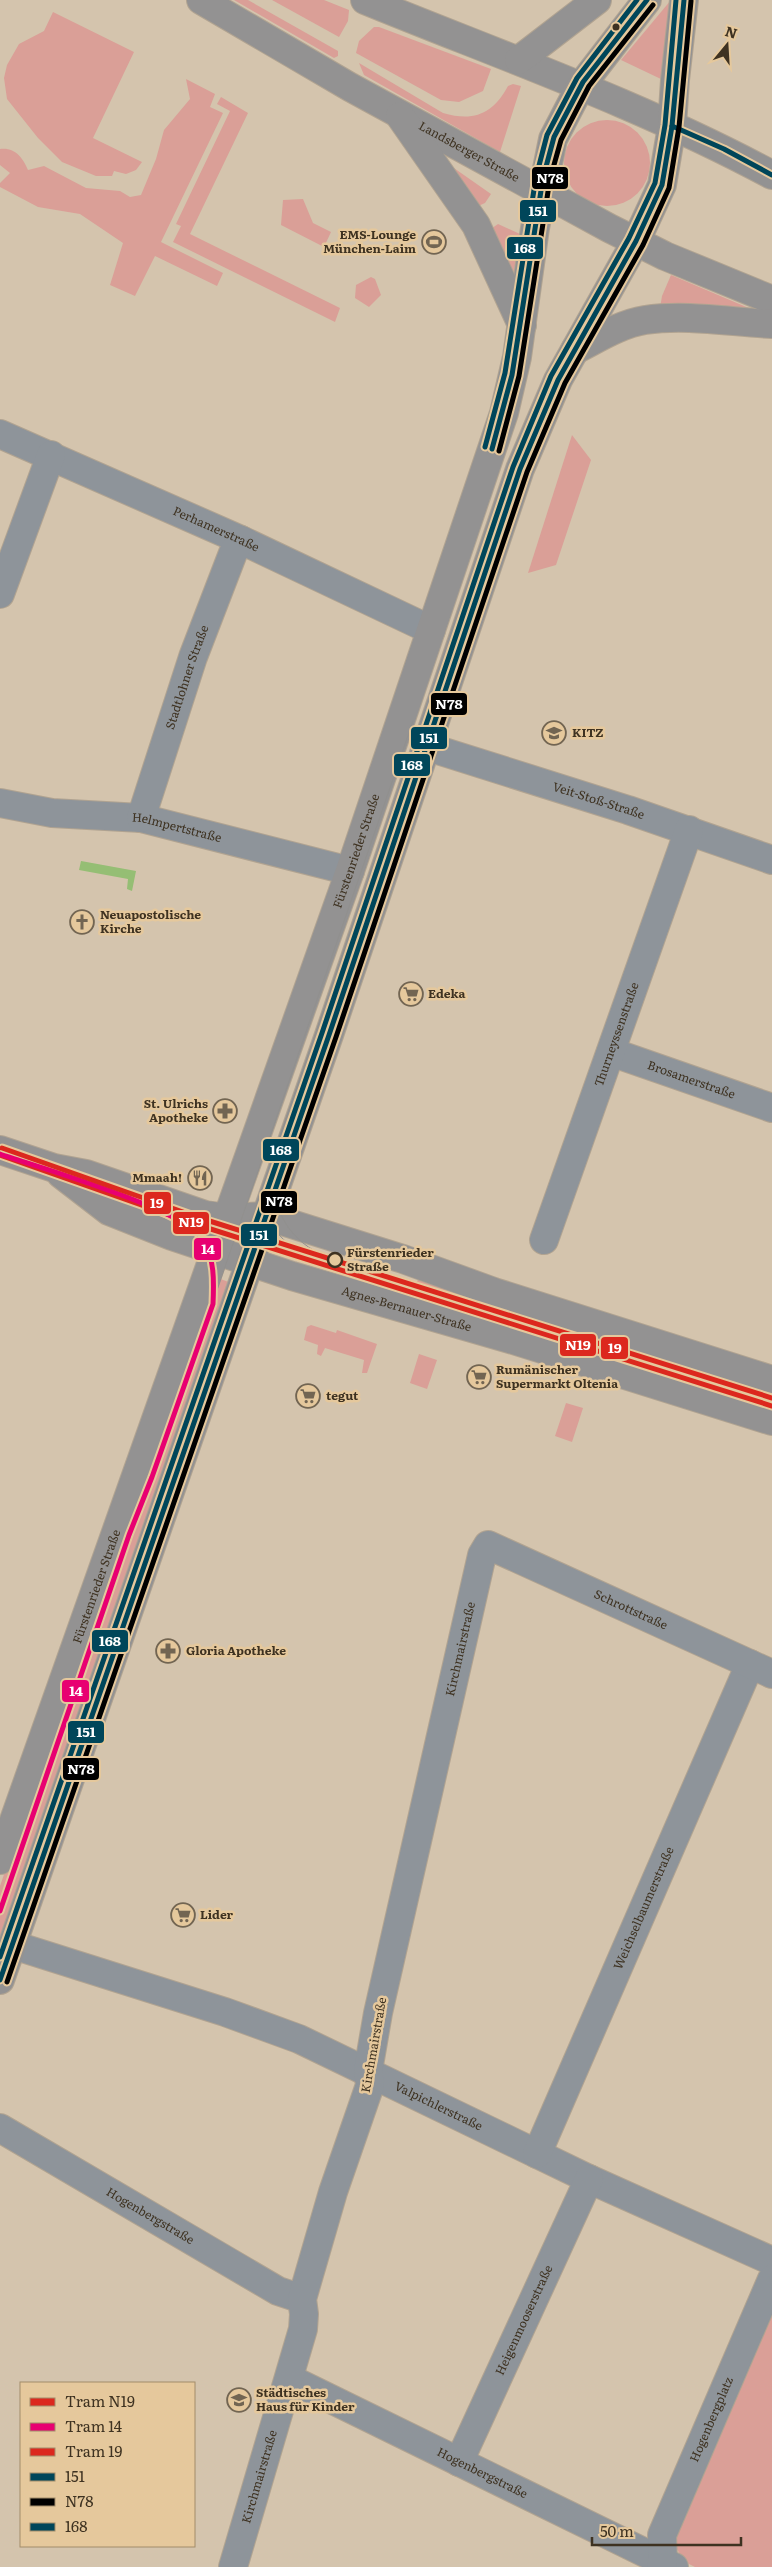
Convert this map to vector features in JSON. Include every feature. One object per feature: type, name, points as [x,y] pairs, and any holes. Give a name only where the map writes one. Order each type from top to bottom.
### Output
[{"type":"main road","name":"Landsberger Straße","points":[[202,0],[398,113],[636,241],[665,256],[772,300]]},
{"type":"main road","points":[[365,0],[518,60],[672,126],[724,149],[772,175]]},
{"type":"main road","points":[[518,60],[598,0]]},
{"type":"main road","name":"Fürstenrieder Straße","points":[[0,1860],[350,871],[504,413],[514,374],[542,191],[553,139],[580,87],[647,0]]},
{"type":"main road","points":[[0,1980],[24,1949],[250,1262],[520,469],[558,380],[636,241],[662,185],[672,126],[684,0]]},
{"type":"main road","points":[[398,113],[476,225],[522,325]]},
{"type":"main road","points":[[575,350],[619,328],[645,320],[689,318],[772,324]]},
{"type":"main road","name":"Agnes-Bernauer-Straße","points":[[0,1150],[54,1168],[86,1174],[205,1215],[228,1218],[266,1216],[403,1259],[494,1292],[772,1380]]},
{"type":"main road","name":"Agnes-Bernauer-Straße","points":[[54,1168],[109,1211],[136,1224],[250,1262],[772,1421]]},
{"type":"street","name":"Perhamerstraße","points":[[0,434],[241,540],[431,630]]},
{"type":"street","points":[[0,594],[51,455]]},
{"type":"street","name":"Stadtlohner Straße","points":[[142,818],[193,657],[234,553],[241,540]]},
{"type":"street","name":"Veit-Stoß-Straße","points":[[426,746],[689,830],[772,860]]},
{"type":"street","name":"Helmpertstraße","points":[[0,803],[52,812],[142,818],[350,871]]},
{"type":"street","name":"Thurneyssenstraße","points":[[544,1240],[689,830]]},
{"type":"street","name":"Brosamerstraße","points":[[611,1052],[772,1108]]},
{"type":"street","name":"Schrottstraße","points":[[488,1545],[761,1669]]},
{"type":"street","name":"Kirchmairstraße","points":[[233,2567],[290,2379],[303,2329],[302,2299],[333,2192],[370,2085],[368,2071],[378,2014],[480,1565],[488,1545]]},
{"type":"street","name":"Weichselbaumerstraße","points":[[537,2154],[761,1669]]},
{"type":"street","name":"Valpichlerstraße","points":[[24,1949],[225,2012],[299,2040],[368,2071],[589,2179],[772,2261]]},
{"type":"street","name":"Hogenbergstraße","points":[[0,2128],[278,2291],[302,2299]]},
{"type":"street","name":"Heigenmooserstraße","points":[[459,2462],[589,2179]]},
{"type":"street","name":"Hogenbergplatz","points":[[666,2565],[662,2535],[772,2279]]},
{"type":"street","name":"Hogenbergstraße","points":[[290,2379],[666,2565]]},
{"type":"shaded area","points":[[234,0],[248,0],[338,51],[338,56],[334,58]]},
{"type":"shaded area","points":[[272,0],[324,0],[349,10],[348,21],[339,37]]},
{"type":"shaded area","points":[[671,0],[663,80],[621,60]]},
{"type":"shaded area","points":[[53,12],[134,52],[93,138],[142,162],[136,170],[126,174],[114,171],[112,176],[96,176],[62,162],[38,138],[7,99],[4,78],[7,65],[19,44],[44,31]]},
{"type":"shaded area","points":[[374,27],[379,27],[491,69],[483,91],[459,102],[441,100],[356,53],[359,41]]},
{"type":"shaded area","points":[[359,63],[443,113],[454,116],[464,117],[482,113],[496,103],[508,86],[513,84],[521,86],[500,152],[364,75]]},
{"type":"shaded area","points":[[186,79],[215,94],[210,107],[223,113],[161,242],[223,273],[217,286],[155,256],[135,296],[110,285],[123,243],[80,214],[38,207],[0,187],[0,183],[10,173],[0,165],[0,149],[10,150],[18,154],[28,170],[44,166],[86,188],[120,191],[130,197],[141,195],[156,159],[164,130],[190,99]]},
{"type":"shaded area","points":[[221,97],[248,113],[190,234],[340,308],[335,322],[173,242],[181,226],[176,224],[230,111],[217,104]]},
{"type":"shaded area","points":[[607,120],[624,123],[638,132],[647,146],[650,163],[647,180],[638,194],[624,203],[607,206],[590,203],[576,194],[567,180],[564,163],[567,146],[576,132],[590,123]]},
{"type":"shaded area","points":[[441,159],[491,194],[485,203],[476,207]]},
{"type":"shaded area","points":[[303,199],[313,223],[331,232],[324,247],[281,225],[283,200]]},
{"type":"shaded area","points":[[498,224],[520,234],[514,271],[511,272],[488,231]]},
{"type":"shaded area","points":[[671,275],[752,310],[660,308],[662,296]]},
{"type":"shaded area","points":[[371,277],[375,279],[381,295],[369,307],[355,298],[356,285]]},
{"type":"shaded area","points":[[572,435],[591,460],[556,565],[528,573]]},
{"type":"shaded area","points":[[81,861],[136,871],[132,891],[127,889],[128,879],[79,870]]},
{"type":"shaded area","points":[[303,1246],[417,1282],[420,1274],[772,1392],[772,1411],[411,1303],[412,1296],[299,1259]]},
{"type":"shaded area","points":[[218,1278],[231,1283],[0,1956],[0,1886],[71,1682]]},
{"type":"shaded area","points":[[311,1325],[336,1333],[337,1330],[377,1344],[367,1373],[362,1373],[364,1360],[325,1348],[321,1356],[317,1354],[318,1345],[304,1340],[307,1327]]},
{"type":"shaded area","points":[[419,1354],[437,1360],[427,1389],[410,1383]]},
{"type":"shaded area","points":[[566,1403],[583,1408],[572,1442],[555,1436]]},
{"type":"shaded area","points":[[772,2308],[772,2567],[695,2567],[685,2562],[673,2543]]},
{"type":"tram line","points":[[206,1322],[413,721]]},
{"type":"tram line","points":[[215,1325],[422,725]]},
{"type":"tram line","name":"19","points":[[2,1148],[200,1218],[772,1398]]},
{"type":"tram line","name":"14","points":[[0,1154],[108,1190],[167,1214],[189,1226],[202,1238],[206,1246],[213,1270],[214,1287],[213,1304],[152,1477],[129,1535],[0,1911]]},
{"type":"tram line","name":"N19","points":[[0,1155],[198,1225],[772,1406]]},
{"type":"tram line","points":[[273,1169],[275,1197],[285,1222],[303,1243],[314,1251],[328,1257]]},
{"type":"tram line","points":[[261,1192],[263,1205],[272,1226],[297,1251],[319,1263]]},
{"type":"transit line","name":"168","points":[[485,447],[505,373],[536,177],[547,135],[577,78],[637,0]]},
{"type":"transit line","name":"151","points":[[492,449],[512,375],[543,178],[554,137],[583,82],[647,0]]},
{"type":"transit line","name":"168","points":[[0,1957],[322,1033],[513,467],[551,376],[629,238],[655,183],[665,125],[676,0]]},
{"type":"transit line","name":"151","points":[[0,1980],[329,1035],[520,469],[558,380],[636,241],[662,185],[672,126],[684,0]]},
{"type":"transit line","name":"N78","points":[[7,1982],[336,1037],[527,472],[565,383],[643,245],[669,188],[679,127],[691,1]]},
{"type":"transit line","name":"N78","points":[[499,451],[519,376],[550,179],[561,140],[589,86],[653,5]]},
{"type":"transit line","name":"151","points":[[672,126],[724,149],[772,175]]},
{"type":"place","name":"EMS-Lounge München-Laim","points":[[434,242]]},
{"type":"place","name":"KITZ","points":[[554,733]]},
{"type":"place","name":"Neuapostolische Kirche","points":[[82,922]]},
{"type":"place","name":"Edeka","points":[[411,994]]},
{"type":"place","name":"St. Ulrichs Apotheke","points":[[225,1111]]},
{"type":"place","name":"Mmaah!","points":[[200,1178]]},
{"type":"place","name":"Fürstenrieder Straße","points":[[335,1260]]},
{"type":"place","name":"Rumänischer Supermarkt Oltenia","points":[[479,1377]]},
{"type":"place","name":"tegut","points":[[308,1396]]},
{"type":"place","name":"Gloria Apotheke","points":[[168,1651]]},
{"type":"place","name":"Lider","points":[[183,1915]]},
{"type":"place","name":"Städtisches Haus für Kinder","points":[[239,2400]]}]
